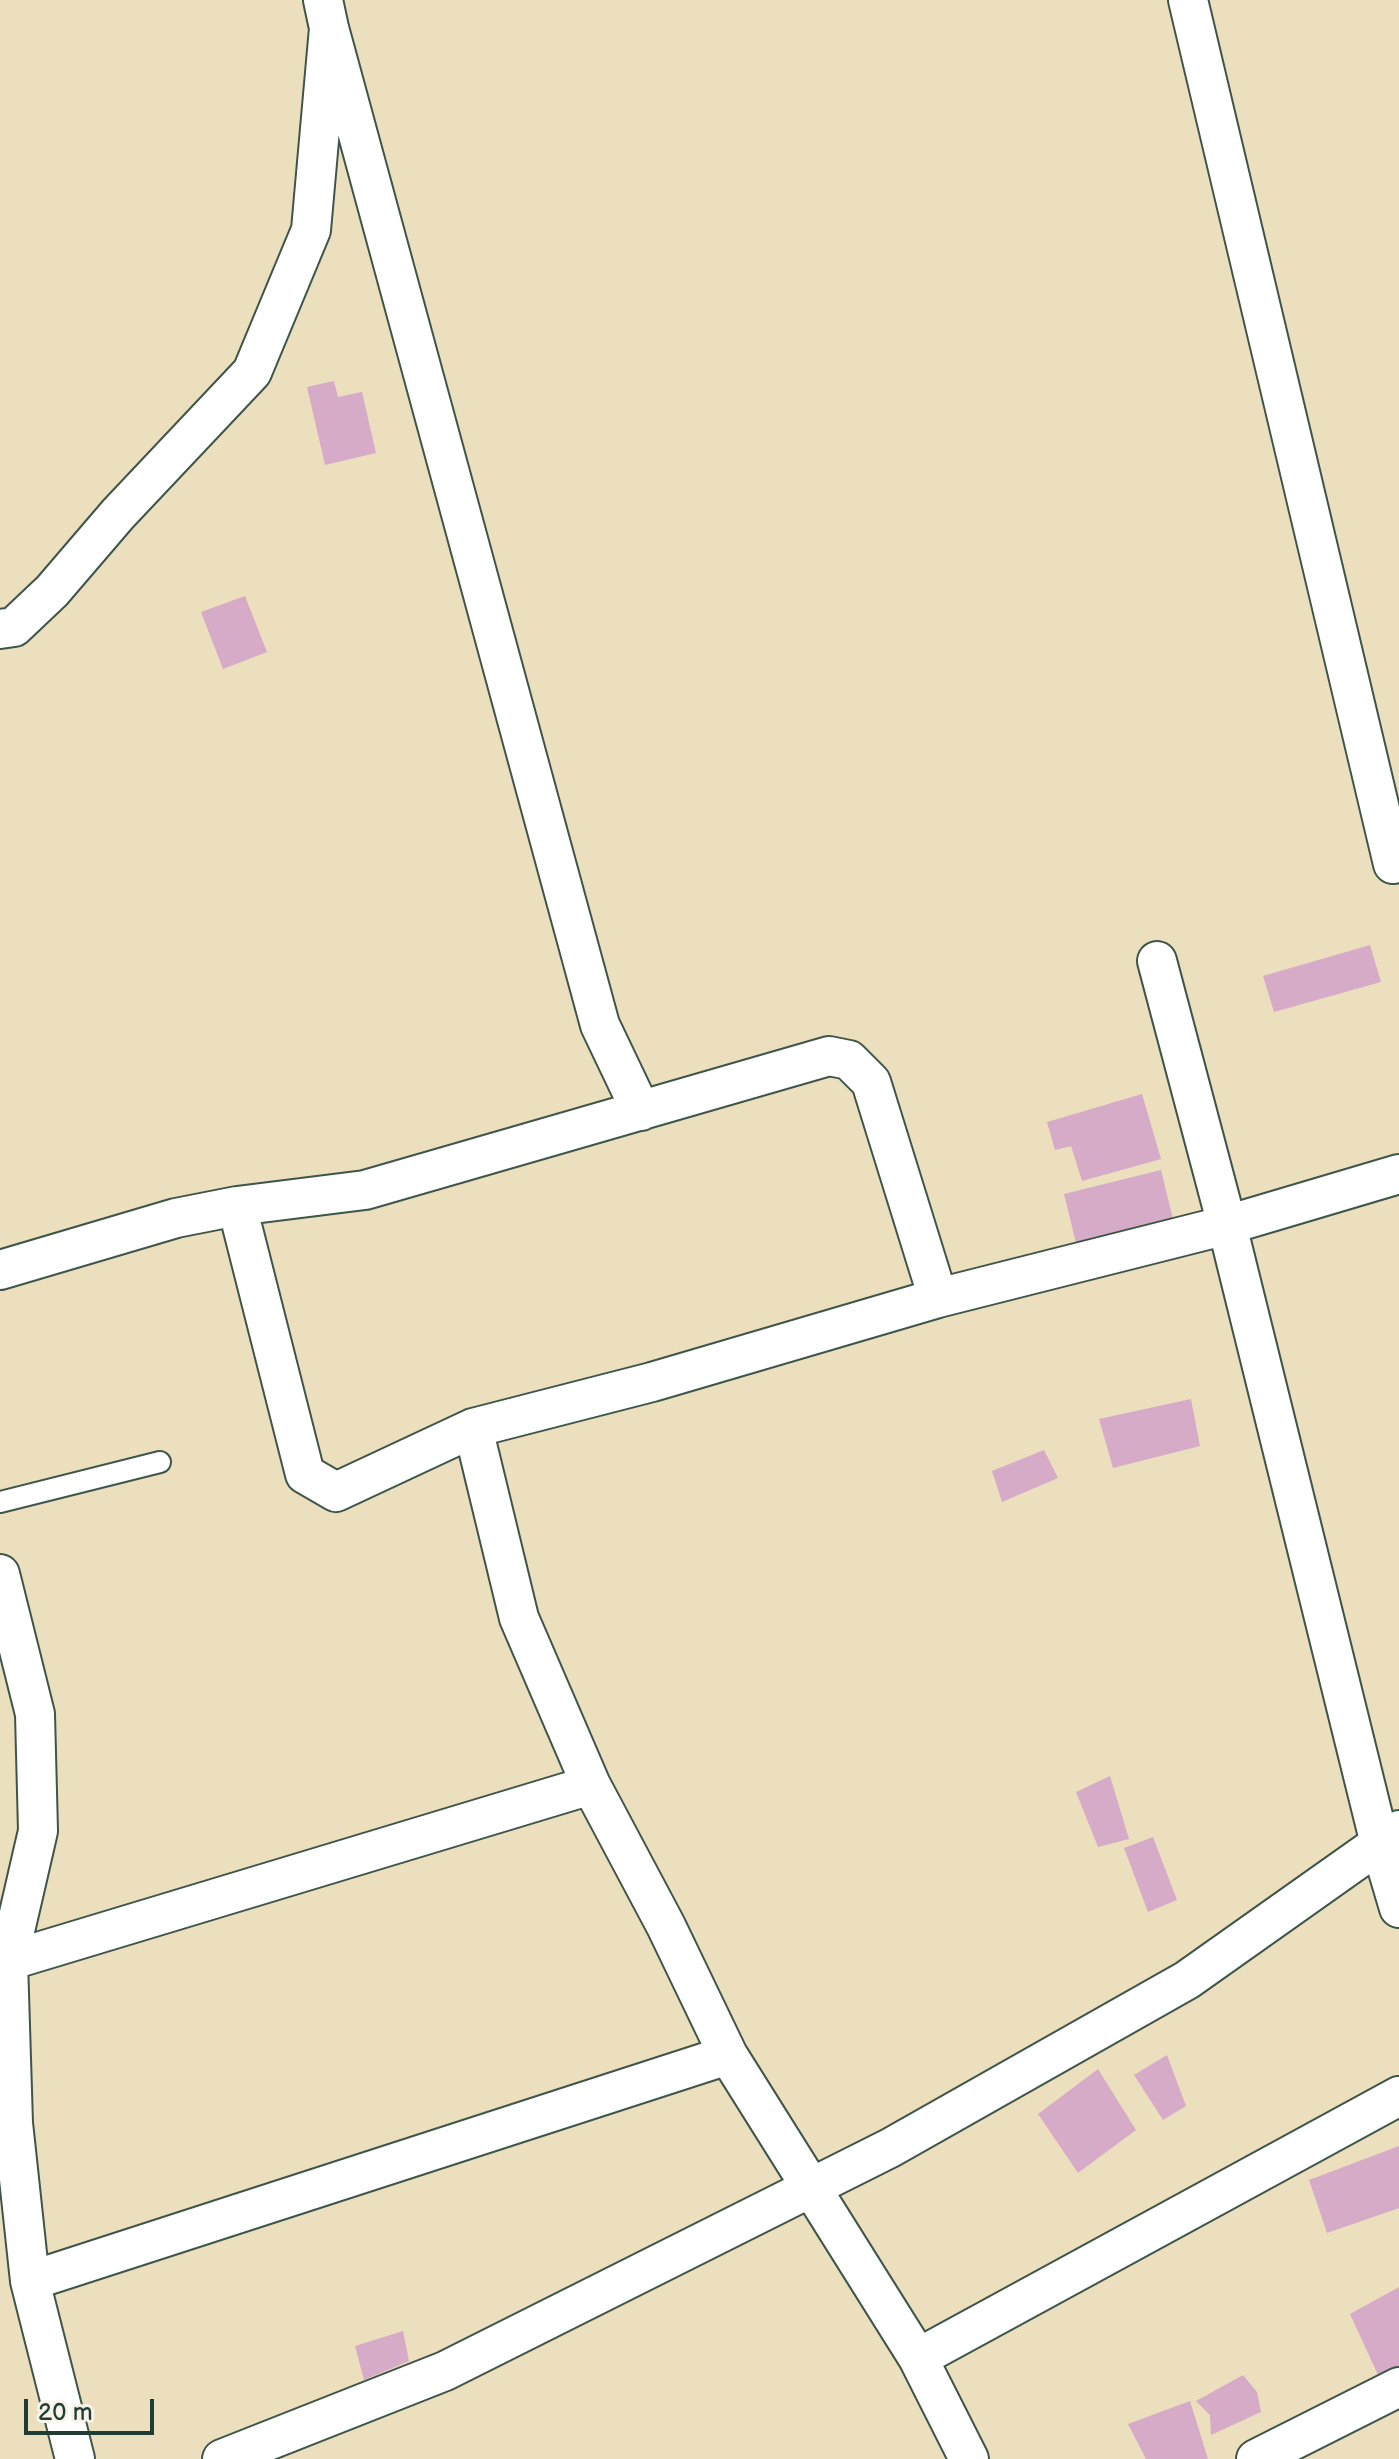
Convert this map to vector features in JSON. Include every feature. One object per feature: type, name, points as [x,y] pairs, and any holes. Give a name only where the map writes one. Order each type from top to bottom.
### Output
[{"type":"street","points":[[1188,0],[1393,864]]},
{"type":"street","points":[[5,637],[52,591],[118,514],[252,372],[311,230],[326,14]]},
{"type":"street","points":[[326,14],[600,1025],[641,1111]]},
{"type":"street","points":[[1157,961],[1390,1837],[1399,1908]]},
{"type":"street","points":[[0,1270],[176,1218],[237,1206],[365,1190],[829,1056],[849,1060],[871,1082],[938,1298]]},
{"type":"street","points":[[237,1206],[305,1474],[336,1492],[473,1428],[652,1382],[938,1298],[1227,1225],[1399,1174]]},
{"type":"street","points":[[473,1428],[519,1618],[591,1785],[666,1926],[728,2055],[918,2358],[969,2459]]},
{"type":"street","points":[[0,1574],[35,1714],[38,1831],[8,1961],[13,2123],[30,2281],[75,2459]]},
{"type":"street","points":[[8,1961],[591,1785]]},
{"type":"street","points":[[222,2459],[445,2371],[890,2148],[1187,1980],[1390,1837]]},
{"type":"street","points":[[30,2281],[728,2055]]},
{"type":"street","points":[[918,2358],[1399,2096]]},
{"type":"street","points":[[1256,2459],[1399,2387]]},
{"type":"lane","points":[[0,1502],[160,1462]]},
{"type":"building","points":[[334,381],[338,397],[362,392],[376,453],[325,465],[307,387]]},
{"type":"building","points":[[245,596],[267,652],[223,669],[201,612]]},
{"type":"building","points":[[1370,945],[1381,982],[1274,1012],[1263,976]]},
{"type":"building","points":[[1142,1094],[1161,1159],[1082,1181],[1071,1146],[1055,1150],[1047,1122]]},
{"type":"building","points":[[1161,1170],[1173,1219],[1076,1243],[1064,1194]]},
{"type":"building","points":[[1191,1399],[1200,1446],[1113,1468],[1099,1419]]},
{"type":"building","points":[[1044,1450],[1058,1478],[1002,1502],[992,1471]]},
{"type":"building","points":[[1110,1776],[1129,1839],[1098,1847],[1076,1792]]},
{"type":"building","points":[[1153,1837],[1177,1900],[1148,1912],[1124,1848]]},
{"type":"building","points":[[1167,2055],[1186,2106],[1163,2120],[1134,2075]]},
{"type":"building","points":[[1098,2069],[1136,2130],[1078,2173],[1038,2114]]},
{"type":"building","points":[[1399,2146],[1399,2208],[1327,2233],[1309,2180]]},
{"type":"building","points":[[1399,2287],[1399,2366],[1378,2375],[1350,2314]]},
{"type":"building","points":[[403,2331],[409,2361],[364,2380],[355,2346]]},
{"type":"building","points":[[1243,2375],[1257,2392],[1261,2412],[1211,2435],[1210,2415],[1196,2401]]},
{"type":"building","points":[[1190,2401],[1208,2459],[1146,2459],[1128,2424]]}]
